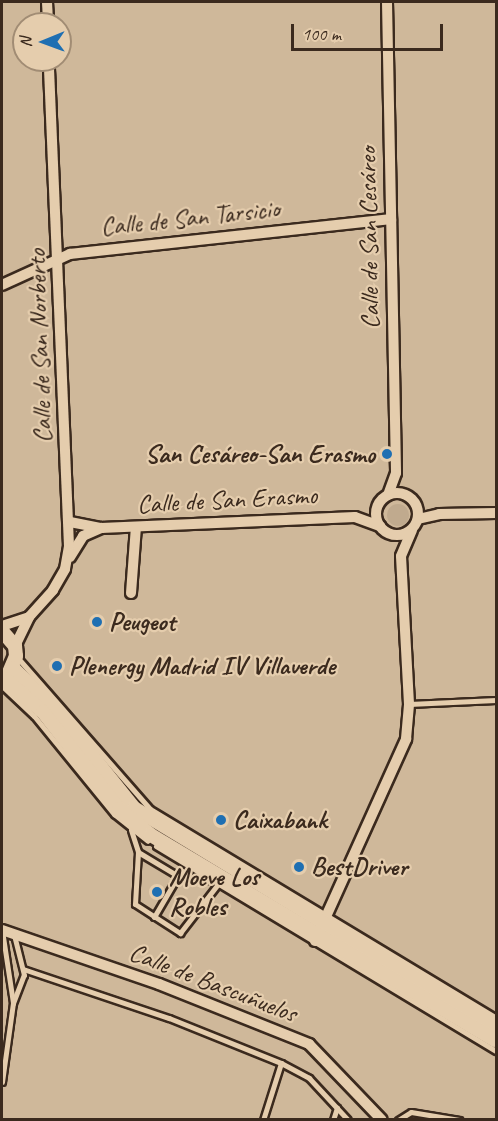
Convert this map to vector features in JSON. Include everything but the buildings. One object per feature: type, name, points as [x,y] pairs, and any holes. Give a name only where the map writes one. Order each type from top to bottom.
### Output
[{"type":"main road","points":[[2,631],[9,669],[118,809],[151,835],[321,928],[496,1028]]},
{"type":"main road","points":[[321,928],[496,1041]]},
{"type":"street","name":"Calle de San Cesáreo","points":[[387,2],[396,473],[404,493]]},
{"type":"street","name":"Calle de San Norberto","points":[[9,669],[29,617],[54,590],[67,562],[70,522],[50,72]]},
{"type":"street","name":"Calle de San Tarsicio","points":[[2,285],[75,254],[391,219]]},
{"type":"street","name":"Calle de San Cesáreo","points":[[388,495],[396,473]]},
{"type":"street","points":[[401,556],[383,530],[377,506],[388,495],[404,493],[418,514]]},
{"type":"street","name":"Calle de San Erasmo","points":[[70,522],[101,528],[355,517],[377,506]]},
{"type":"street","points":[[418,514],[496,513]]},
{"type":"street","points":[[321,928],[406,739],[409,704],[401,556],[418,514]]},
{"type":"street","name":"Calle de San Erasmo","points":[[355,517],[383,530]]},
{"type":"street","points":[[131,593],[136,527]]},
{"type":"street","name":"Calle de San Erasmo","points":[[67,562],[83,536],[101,528]]},
{"type":"street","points":[[383,530],[399,535],[412,530]]},
{"type":"street","name":"Calle de San Norberto","points":[[2,626],[29,617]]},
{"type":"street","name":"Calle de Bascuñuelos","points":[[2,930],[159,984],[309,1044],[382,1119]]},
{"type":"lane","points":[[9,669],[34,716],[131,830],[211,881],[321,928],[496,1018]]},
{"type":"lane","points":[[9,669],[150,809],[496,1051]]},
{"type":"lane","points":[[409,704],[496,700]]},
{"type":"lane","points":[[131,830],[138,852],[135,904],[154,917],[180,933],[218,884]]},
{"type":"lane","points":[[138,852],[178,876],[211,881]]},
{"type":"lane","points":[[154,917],[178,876]]},
{"type":"lane","points":[[2,930],[13,1003]]},
{"type":"lane","points":[[2,1082],[13,1003],[23,969],[14,934]]},
{"type":"lane","points":[[23,969],[169,1018],[281,1063],[309,1078],[348,1119]]},
{"type":"lane","points":[[263,1119],[281,1063]]},
{"type":"lane","points":[[333,1119],[337,1108]]},
{"type":"lane","points":[[398,1119],[411,1112],[459,1119]]},
{"type":"shaded area","points":[[2,2],[496,2],[496,1119],[2,1119]]},
{"type":"shaded area","points":[[398,504],[406,507],[409,515],[406,523],[398,526],[390,523],[387,515],[390,507]]},
{"type":"place","name":"San Cesáreo-San Erasmo","points":[[387,454]]},
{"type":"place","name":"Peugeot","points":[[97,622]]},
{"type":"place","name":"Plenergy Madrid IV Villaverde","points":[[57,666]]},
{"type":"place","name":"Caixabank","points":[[221,820]]},
{"type":"place","name":"BestDriver","points":[[299,867]]},
{"type":"place","name":"Moeve Los Robles","points":[[157,892]]}]
